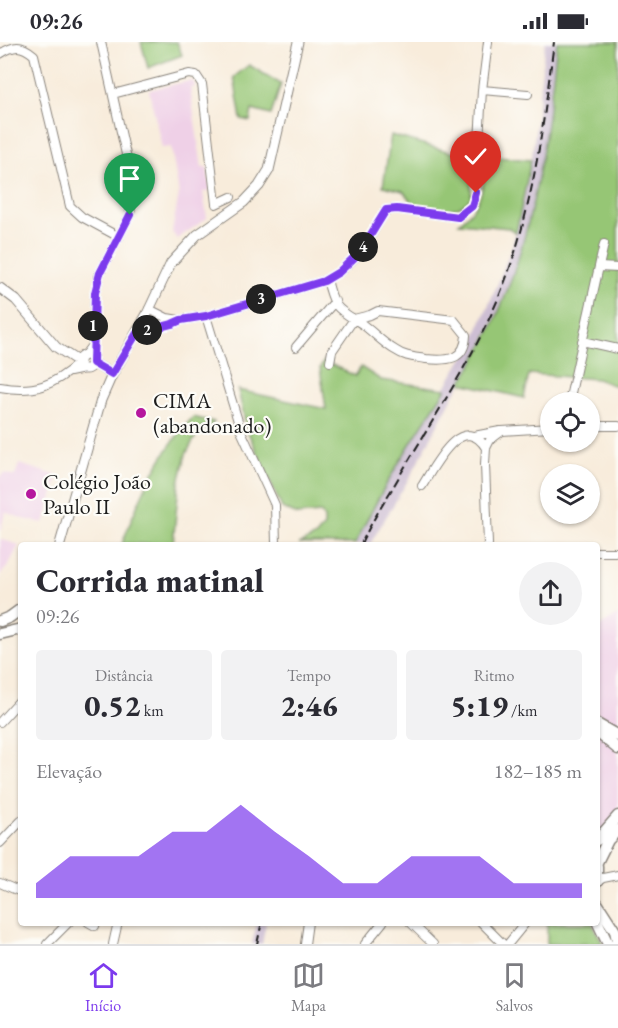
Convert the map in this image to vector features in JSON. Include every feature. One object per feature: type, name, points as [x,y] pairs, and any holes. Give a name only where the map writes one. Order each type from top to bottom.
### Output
[{"type":"main road","points":[[0,621],[18,611]]},
{"type":"main road","points":[[0,634],[18,630]]},
{"type":"main road","points":[[600,726],[618,736]]},
{"type":"main road","points":[[600,734],[618,749]]},
{"type":"main road","points":[[600,837],[618,816]]},
{"type":"main road","points":[[600,856],[608,840],[618,830]]},
{"type":"main road","points":[[600,908],[616,933],[618,944]]},
{"type":"main road","points":[[599,926],[608,944]]},
{"type":"street","points":[[0,387],[34,389],[50,384],[85,361],[93,344],[95,293],[100,273],[130,215],[132,197],[131,177],[101,42]]},
{"type":"street","points":[[62,542],[92,429],[112,374],[137,333],[171,263],[197,235],[244,202],[260,186],[269,170],[298,42]]},
{"type":"street","points":[[137,333],[181,320],[206,316],[327,279],[339,272],[360,252],[386,210],[397,209],[458,217],[472,206],[478,179],[482,90],[488,42]]},
{"type":"street","points":[[0,54],[13,46],[24,46],[34,55],[70,206],[82,217],[118,237]]},
{"type":"street","points":[[113,94],[189,74],[196,75],[202,84],[212,206],[231,197]]},
{"type":"street","points":[[482,90],[528,94]]},
{"type":"street","points":[[571,392],[604,244]]},
{"type":"street","points":[[599,267],[618,268]]},
{"type":"street","points":[[327,279],[337,307],[354,319],[394,350],[408,357],[445,361],[462,351],[466,343],[466,335],[454,320],[378,311],[354,319],[332,351],[330,363]]},
{"type":"street","points":[[0,288],[16,300],[56,347],[112,374]]},
{"type":"street","points":[[296,347],[335,301]]},
{"type":"street","points":[[149,309],[167,318],[181,320]]},
{"type":"street","points":[[206,316],[241,431],[275,505],[276,542]]},
{"type":"street","points":[[582,341],[618,349]]},
{"type":"street","points":[[600,426],[618,426]]},
{"type":"street","points":[[422,486],[446,447],[462,437],[540,429]]},
{"type":"street","points":[[488,542],[484,464],[486,448],[490,440],[502,431]]},
{"type":"street","points":[[471,436],[481,439],[486,448]]},
{"type":"street","points":[[600,552],[618,552]]},
{"type":"street","points":[[0,722],[18,702]]},
{"type":"street","points":[[0,843],[18,824]]},
{"type":"street","points":[[600,870],[608,877]]},
{"type":"street","points":[[600,881],[618,875]]},
{"type":"street","points":[[0,883],[18,891]]},
{"type":"street","points":[[46,944],[65,926]]},
{"type":"street","points":[[113,944],[117,926]]},
{"type":"street","points":[[305,944],[307,926]]},
{"type":"street","points":[[365,944],[380,926]]},
{"type":"street","points":[[414,926],[433,944]]},
{"type":"street","points":[[485,926],[505,944],[522,926]]},
{"type":"shaded area","points":[[545,42],[557,42],[546,137],[531,217],[520,256],[498,311],[472,367],[371,542],[356,542],[374,503],[472,343],[513,243],[533,150]]},
{"type":"shaded area","points":[[193,81],[195,87],[190,88],[202,168],[207,167],[210,190],[203,192],[207,218],[177,239],[172,232],[179,194],[171,147],[162,148],[149,90]]},
{"type":"shaded area","name":"Colégio João Paulo II","points":[[19,464],[58,476],[44,523],[5,512],[0,534],[0,477],[4,473],[15,476]]},
{"type":"shaded area","points":[[0,539],[18,545],[18,547],[8,566],[0,575]]},
{"type":"shaded area","points":[[618,615],[618,816],[600,837],[600,626]]},
{"type":"shaded area","points":[[256,926],[265,926],[262,944],[252,944]]},
{"type":"green space","points":[[141,42],[177,42],[182,55],[148,68]]},
{"type":"green space","points":[[557,42],[618,42],[618,387],[597,379],[529,374],[524,398],[461,383],[484,344],[517,261],[539,175]]},
{"type":"green space","points":[[249,65],[281,84],[271,115],[252,110],[250,121],[241,119],[234,77]]},
{"type":"green space","points":[[391,135],[472,158],[471,197],[459,207],[445,210],[414,205],[403,191],[383,186]]},
{"type":"green space","points":[[487,156],[531,160],[516,233],[509,228],[459,223],[478,201]]},
{"type":"green space","points":[[324,361],[355,376],[361,367],[381,380],[446,389],[375,504],[356,542],[303,542],[316,536],[324,526],[324,518],[321,513],[297,515],[282,508],[247,430],[238,390],[326,409],[320,368]]},
{"type":"green space","points":[[193,417],[214,422],[208,429],[201,427],[186,454],[179,483],[173,542],[123,542],[151,477],[181,431]]},
{"type":"green space","points":[[547,926],[594,926],[603,944],[547,944]]},
{"type":"railway","points":[[362,542],[462,372],[487,324],[510,268],[520,237],[535,172],[554,42]]},
{"type":"railway","points":[[257,944],[261,926]]},
{"type":"place","name":"CIMA (abandonado)","points":[[141,413]]},
{"type":"place","name":"Colégio João Paulo II","points":[[31,494]]},
{"type":"route","points":[[130,215],[100,273],[95,293],[92,360],[93,363],[112,374],[137,333],[181,320],[206,316],[324,281],[339,272],[360,252],[386,210],[397,209],[458,217],[472,206],[476,193]]}]
